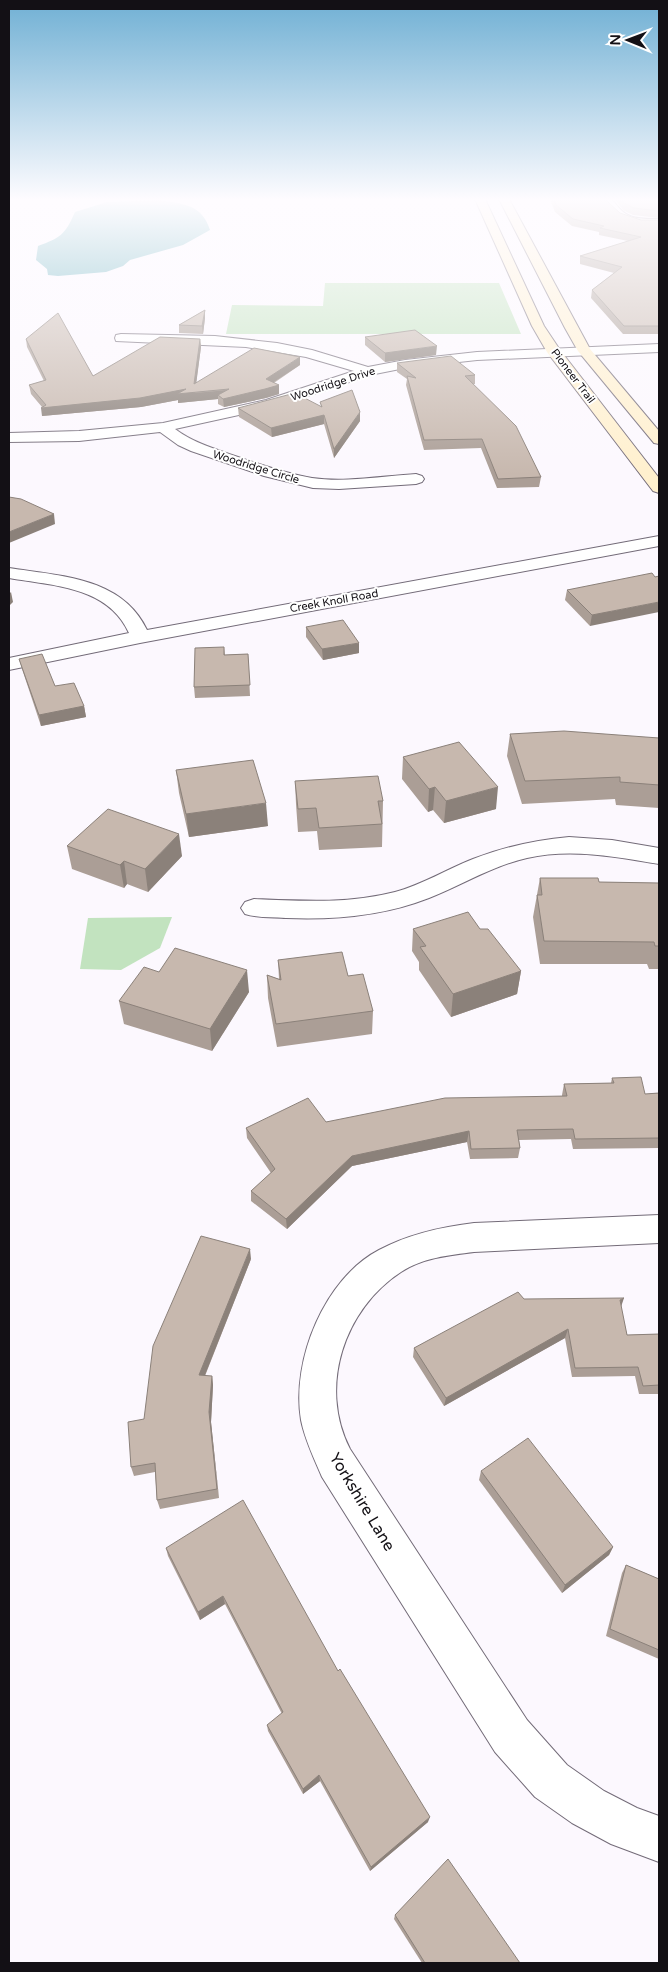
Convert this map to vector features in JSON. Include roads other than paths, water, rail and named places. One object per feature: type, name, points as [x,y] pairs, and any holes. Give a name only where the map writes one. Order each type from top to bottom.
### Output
[{"type":"main road","name":"Pioneer Trail","points":[[522,291],[538,326],[554,352],[659,488]]},
{"type":"main road","name":"Pioneer Trail","points":[[552,291],[585,351],[659,440]]},
{"type":"street","points":[[121,338],[204,340],[283,346],[327,356],[367,371]]},
{"type":"street","name":"Woodridge Drive","points":[[9,438],[79,436],[163,427],[270,404],[367,371],[442,359],[659,348]]},
{"type":"street","name":"Woodridge Circle","points":[[163,427],[183,442],[196,448],[293,480],[339,484],[416,480]]},
{"type":"street","name":"Creek Knoll Road","points":[[9,664],[140,636],[659,541]]},
{"type":"street","points":[[9,573],[65,584],[106,596],[122,606],[133,621],[140,636]]},
{"type":"street","points":[[254,908],[320,910],[359,907],[396,900],[430,890],[516,852],[555,844],[592,844],[659,856]]},
{"type":"street","name":"Yorkshire Lane","points":[[659,1229],[468,1236],[426,1244],[391,1259],[362,1282],[338,1313],[323,1349],[317,1391],[322,1431],[336,1463],[511,1736],[551,1781],[588,1808],[627,1828],[659,1839]]}]
